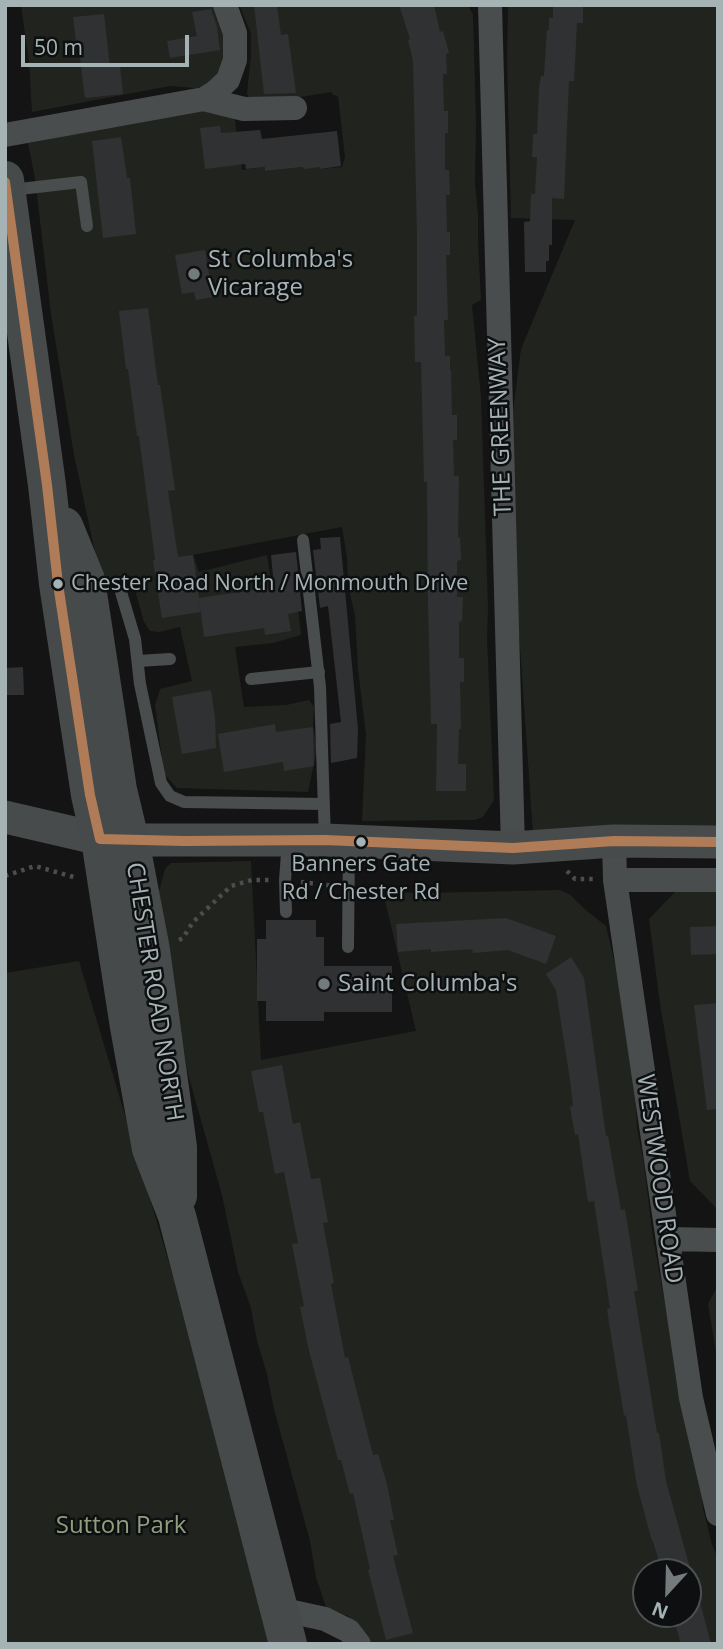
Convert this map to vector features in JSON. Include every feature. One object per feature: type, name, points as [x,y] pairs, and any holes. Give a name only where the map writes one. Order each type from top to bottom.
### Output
[{"type":"highway","name":"CHESTER ROAD NORTH","points":[[6,185],[47,485],[86,580],[118,790],[115,839],[129,1027],[151,1149],[177,1216],[283,1626]]},
{"type":"highway","name":"CHESTER ROAD NORTH","points":[[115,839],[151,950],[178,1147],[177,1216]]},
{"type":"street","points":[[5,135],[204,99],[228,80],[235,60],[235,33],[225,5]]},
{"type":"street","name":"THE GREENWAY","points":[[490,5],[513,848]]},
{"type":"street","points":[[204,99],[244,109],[295,108]]},
{"type":"street","points":[[5,817],[115,839],[337,841],[513,848],[614,841],[718,842]]},
{"type":"street","name":"WESTWOOD ROAD","points":[[614,841],[615,880],[691,1398],[718,1514]]},
{"type":"street","points":[[615,880],[718,880]]},
{"type":"street","points":[[668,1239],[718,1240]]},
{"type":"street","name":"CHESTER ROAD NORTH","points":[[283,1626],[325,1619],[349,1631],[359,1644]]},
{"type":"lane","points":[[6,185],[81,182],[88,226]]},
{"type":"lane","points":[[303,540],[318,672],[324,804],[349,887],[348,947]]},
{"type":"lane","points":[[121,592],[135,639],[140,684],[161,783],[170,796],[184,802],[324,804]]},
{"type":"lane","points":[[138,661],[170,659]]},
{"type":"lane","points":[[251,679],[318,672]]},
{"type":"lane","points":[[286,912],[288,841]]},
{"type":"path","points":[[561,865],[576,879],[615,880]]},
{"type":"path","points":[[5,876],[35,866],[80,879]]},
{"type":"path","points":[[151,950],[183,938],[193,922],[232,886],[252,880],[285,880],[349,887]]},
{"type":"green space","points":[[21,5],[217,5],[229,50],[212,86],[170,86],[32,112],[29,62]]},
{"type":"green space","points":[[239,5],[468,5],[473,15],[475,183],[481,300],[472,305],[481,397],[494,800],[483,817],[475,820],[362,821],[366,735],[355,615],[348,586],[342,527],[193,555],[199,572],[267,555],[273,594],[296,591],[301,635],[273,643],[235,647],[244,707],[286,705],[309,700],[314,707],[313,726],[317,749],[308,792],[177,788],[164,774],[155,705],[160,689],[192,681],[180,627],[160,632],[150,631],[144,622],[133,583],[103,589],[74,455],[51,314],[35,178],[28,143],[189,109],[234,115],[242,170],[265,167],[265,171],[342,167],[345,157],[338,96],[332,92],[256,104],[250,101],[247,93],[251,33]]},
{"type":"green space","points":[[508,5],[718,5],[718,832],[533,834],[507,458],[521,349],[575,220],[511,218]]},
{"type":"green space","points":[[251,861],[261,1060],[416,1031],[383,892],[560,890],[569,894],[606,926],[621,990],[637,1128],[677,1386],[700,1477],[703,1508],[718,1560],[718,1644],[372,1644],[366,1633],[348,1616],[326,1607],[316,1577],[310,1541],[274,1409],[251,1308],[238,1272],[222,1195],[188,1074],[158,895],[165,869],[171,863]]},
{"type":"green space","points":[[718,890],[718,1210],[690,1181],[660,1004],[649,919],[676,891]]},
{"type":"green space","name":"Sutton Park","points":[[79,961],[213,1410],[271,1644],[5,1644],[5,973]]},
{"type":"green space","points":[[718,1285],[718,1364],[708,1304]]},
{"type":"building","points":[[254,5],[277,5],[281,35],[288,34],[296,93],[264,94]]},
{"type":"building","points":[[399,5],[434,5],[440,32],[443,31],[449,53],[446,54],[447,74],[443,74],[444,111],[448,111],[445,170],[449,170],[450,195],[446,195],[447,232],[450,232],[450,255],[446,255],[448,320],[444,320],[445,356],[450,356],[452,415],[457,415],[457,440],[453,440],[454,476],[459,476],[458,538],[460,537],[461,560],[457,561],[457,597],[463,597],[462,621],[459,622],[459,658],[464,658],[464,682],[460,682],[461,729],[458,764],[466,764],[466,791],[436,791],[437,724],[431,724],[427,482],[424,482],[421,362],[415,362],[417,235],[413,61],[408,40],[410,39]]},
{"type":"building","points":[[553,5],[583,5],[583,23],[577,23],[574,81],[569,81],[564,199],[552,198],[552,245],[549,245],[546,272],[525,272],[524,222],[530,221],[531,194],[535,194],[537,157],[532,157],[533,134],[537,134],[539,88],[541,76],[544,76],[547,30],[549,18],[553,18]]},
{"type":"building","points":[[211,9],[220,50],[170,58],[167,41],[197,36],[192,12]]},
{"type":"building","points":[[104,14],[110,67],[120,66],[123,94],[85,98],[73,17]]},
{"type":"building","points":[[220,126],[221,133],[260,130],[262,139],[337,131],[341,166],[265,171],[265,167],[246,169],[245,164],[205,169],[200,128]]},
{"type":"building","points":[[121,137],[127,178],[130,178],[136,234],[103,238],[92,141]]},
{"type":"building","name":"St Columba's Vicarage","points":[[205,250],[213,297],[196,300],[194,292],[182,294],[175,255]]},
{"type":"building","points":[[148,308],[175,490],[168,491],[178,557],[193,555],[201,612],[162,618],[139,436],[126,369],[119,311]]},
{"type":"building","points":[[340,537],[358,729],[357,758],[331,763],[330,724],[341,722],[328,606],[320,608],[313,550],[321,549],[320,538]]},
{"type":"building","points":[[296,552],[302,611],[288,614],[291,631],[265,635],[264,628],[204,637],[199,598],[274,587],[271,555]]},
{"type":"building","points":[[23,667],[24,695],[5,695],[5,668]]},
{"type":"building","points":[[211,690],[216,748],[182,754],[172,697]]},
{"type":"building","points":[[275,724],[276,732],[313,727],[314,766],[284,771],[283,762],[224,772],[218,734]]},
{"type":"building","points":[[506,918],[556,936],[546,964],[508,950],[473,953],[472,949],[431,952],[431,949],[398,952],[396,924]]},
{"type":"building","name":"Saint Columba's","points":[[266,920],[316,920],[316,937],[324,937],[324,966],[392,966],[392,1012],[324,1012],[324,1021],[266,1021],[266,1001],[257,1001],[257,939],[266,939]]},
{"type":"building","points":[[718,926],[718,954],[691,955],[690,927]]},
{"type":"building","points":[[571,957],[584,978],[606,1136],[621,1210],[625,1209],[638,1291],[634,1291],[657,1433],[666,1481],[687,1558],[658,1558],[637,1486],[610,1329],[607,1309],[610,1308],[594,1201],[588,1202],[578,1134],[575,1135],[570,1107],[573,1106],[570,1080],[556,990],[546,974]]},
{"type":"building","points":[[718,1003],[718,1109],[707,1110],[694,1005]]},
{"type":"building","points":[[282,1065],[293,1124],[300,1122],[311,1179],[320,1178],[328,1222],[323,1223],[334,1283],[331,1284],[345,1358],[348,1357],[373,1455],[378,1454],[394,1520],[390,1520],[398,1555],[393,1556],[413,1633],[386,1640],[368,1570],[370,1569],[353,1493],[350,1494],[341,1460],[338,1460],[309,1351],[300,1307],[304,1306],[292,1244],[298,1243],[284,1172],[275,1174],[263,1112],[259,1112],[251,1071]]},
{"type":"building","points":[[702,1610],[711,1644],[681,1644],[676,1628],[702,1628]]},
{"type":"transit line","points":[[5,182],[58,584],[90,795],[100,839],[325,840],[513,848],[614,841],[718,842]]},
{"type":"place","name":"St Columba's Vicarage","points":[[194,274]]},
{"type":"place","name":"Chester Road North / Monmouth Drive","points":[[58,584]]},
{"type":"place","name":"Banners Gate Rd / Chester Rd","points":[[361,842]]},
{"type":"place","name":"Saint Columba's","points":[[324,984]]}]
